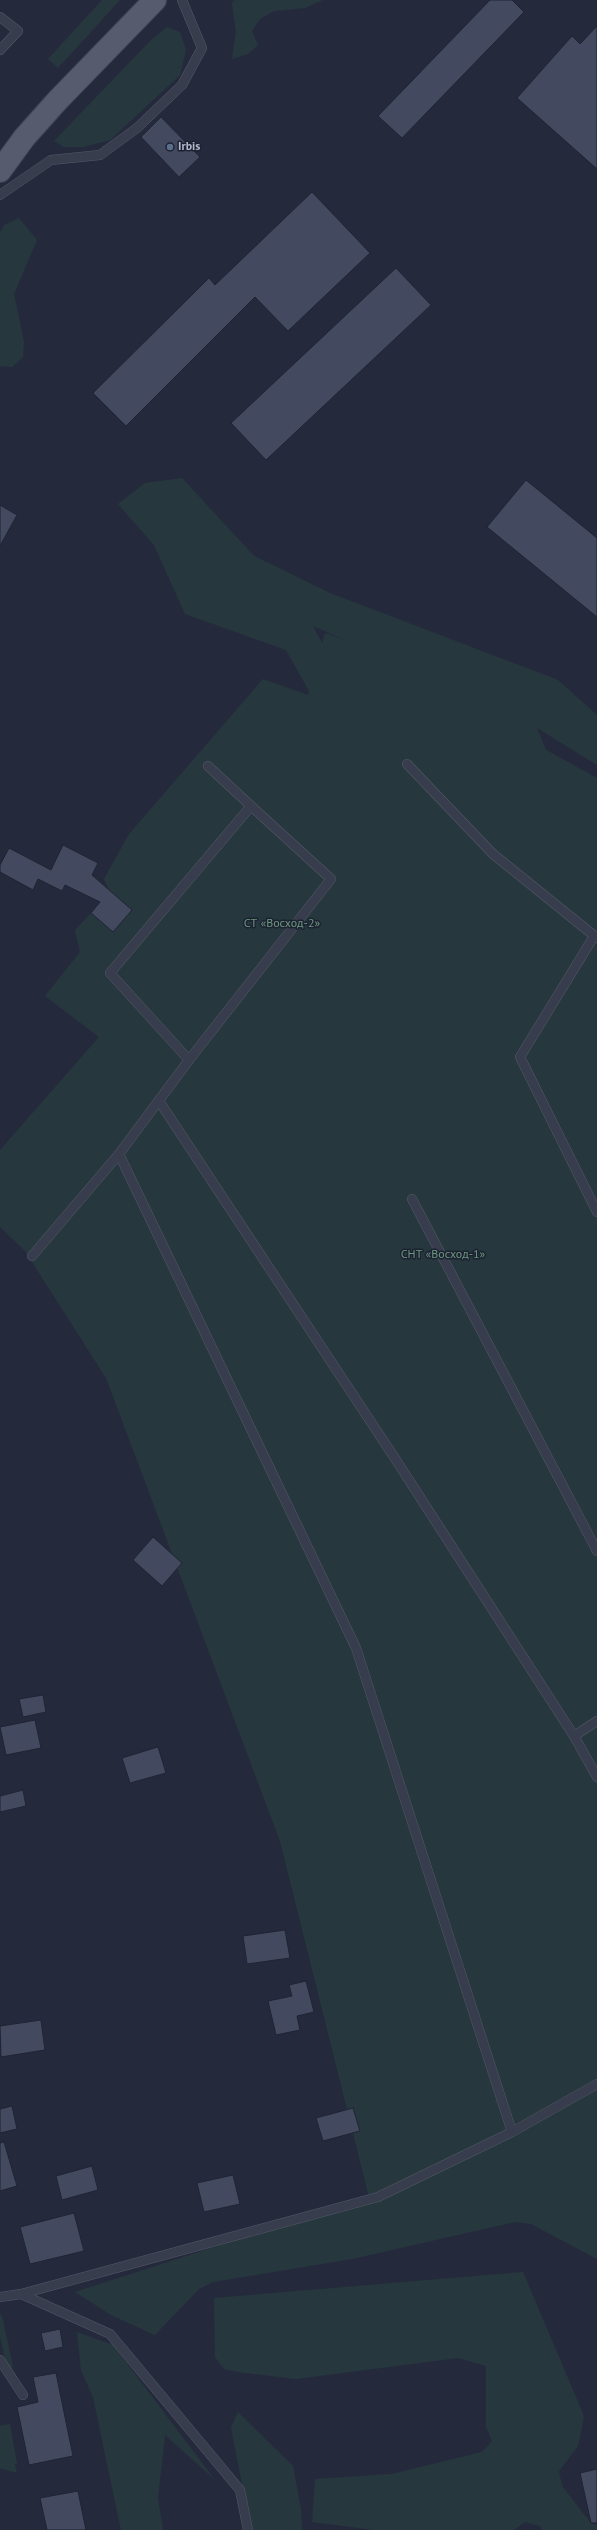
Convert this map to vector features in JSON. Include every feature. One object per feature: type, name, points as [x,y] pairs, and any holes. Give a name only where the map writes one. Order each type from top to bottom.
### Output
[{"type":"main road","points":[[0,171],[24,138],[57,101],[155,0]]},
{"type":"lane","points":[[0,195],[51,160],[100,155],[137,128],[182,85],[202,48],[182,0]]},
{"type":"lane","points":[[0,17],[18,31],[0,50]]},
{"type":"lane","points":[[407,764],[493,854],[595,937],[520,1057],[597,1212]]},
{"type":"lane","points":[[32,1256],[119,1154],[189,1060],[331,879],[208,766]]},
{"type":"lane","points":[[189,1060],[110,973],[251,806]]},
{"type":"lane","points":[[159,1101],[396,1460],[574,1736],[597,1777]]},
{"type":"lane","points":[[119,1154],[356,1648],[512,2132]]},
{"type":"lane","points":[[412,1200],[597,1552]]},
{"type":"lane","points":[[574,1736],[597,1721]]},
{"type":"lane","points":[[0,2297],[21,2294],[378,2196],[512,2132],[597,2084]]},
{"type":"lane","points":[[21,2294],[110,2334],[240,2490],[248,2530]]},
{"type":"lane","points":[[0,2360],[23,2395]]},
{"type":"green space","points":[[102,0],[120,0],[58,68],[48,59]]},
{"type":"green space","points":[[235,0],[323,0],[305,8],[274,11],[260,19],[252,31],[258,45],[248,54],[232,59],[236,32],[232,3]]},
{"type":"green space","points":[[167,27],[180,32],[186,50],[180,75],[110,140],[83,147],[64,147],[54,141],[150,41]]},
{"type":"green space","points":[[19,218],[37,240],[14,294],[24,342],[23,357],[12,367],[0,366],[0,232],[4,225]]},
{"type":"green space","name":"СТ «Восход-2»","points":[[182,478],[254,556],[330,593],[558,680],[597,715],[597,765],[537,728],[546,750],[597,778],[597,2259],[531,2224],[515,2222],[352,2259],[213,2282],[199,2289],[155,2335],[111,2315],[75,2292],[369,2197],[280,1841],[106,1378],[25,1251],[0,1227],[0,1150],[99,1037],[45,996],[80,952],[75,930],[110,893],[104,879],[129,834],[263,679],[308,695],[309,691],[286,650],[185,614],[154,545],[118,504],[145,483]],"holes":[[[313,626],[345,640],[325,633],[322,643]]]},
{"type":"green space","points":[[523,2272],[584,2416],[578,2446],[559,2471],[562,2486],[590,2522],[597,2525],[597,2530],[542,2530],[540,2526],[525,2522],[514,2530],[374,2530],[312,2522],[315,2479],[392,2474],[482,2452],[492,2441],[486,2427],[486,2366],[458,2358],[296,2379],[224,2369],[215,2357],[214,2298]]},
{"type":"green space","points":[[0,2315],[2,2316],[13,2367],[7,2368],[0,2337]]},
{"type":"green space","points":[[77,2332],[113,2345],[215,2480],[165,2435],[158,2498],[163,2530],[121,2530],[93,2397],[81,2370]]},
{"type":"green space","points":[[238,2412],[293,2466],[301,2510],[302,2530],[251,2530],[231,2427]]},
{"type":"green space","points":[[10,2424],[17,2464],[15,2464],[17,2473],[0,2468],[0,2426]]},
{"type":"building","points":[[490,0],[512,0],[524,12],[402,138],[378,116]]},
{"type":"building","points":[[597,26],[597,169],[517,98],[572,36],[580,44]]},
{"type":"building","name":"Irbis","points":[[161,117],[200,157],[179,177],[141,137]]},
{"type":"building","points":[[312,192],[370,253],[288,331],[255,297],[126,426],[93,393],[209,278],[215,285]]},
{"type":"building","points":[[396,268],[431,305],[266,460],[231,423]]},
{"type":"building","points":[[526,480],[597,538],[597,617],[487,527]]},
{"type":"building","points":[[0,505],[17,515],[0,546]]},
{"type":"building","points":[[63,845],[98,863],[92,875],[132,910],[113,932],[91,913],[100,902],[65,885],[62,891],[38,879],[33,890],[0,872],[0,865],[9,848],[51,870]]},
{"type":"building","points":[[153,1537],[182,1563],[162,1586],[133,1560]]},
{"type":"building","points":[[43,1695],[46,1712],[23,1717],[19,1699]]},
{"type":"building","points":[[35,1720],[41,1748],[6,1755],[0,1727]]},
{"type":"building","points":[[158,1747],[166,1773],[130,1783],[122,1758]]},
{"type":"building","points":[[23,1790],[26,1806],[0,1812],[0,1796]]},
{"type":"building","points":[[285,1930],[290,1958],[247,1964],[243,1936]]},
{"type":"building","points":[[306,1981],[314,2012],[297,2016],[300,2030],[276,2035],[268,2001],[292,1996],[289,1985]]},
{"type":"building","points":[[41,2020],[45,2050],[1,2057],[0,2026]]},
{"type":"building","points":[[12,2106],[17,2129],[0,2133],[0,2109]]},
{"type":"building","points":[[353,2108],[360,2131],[323,2141],[316,2118]]},
{"type":"building","points":[[4,2142],[17,2186],[0,2191],[0,2143]]},
{"type":"building","points":[[92,2166],[98,2190],[62,2200],[56,2176]]},
{"type":"building","points":[[233,2175],[240,2204],[204,2212],[197,2183]]},
{"type":"building","points":[[74,2213],[84,2251],[30,2264],[20,2227]]},
{"type":"building","points":[[60,2329],[63,2347],[45,2351],[41,2333]]},
{"type":"building","points":[[56,2373],[73,2456],[29,2465],[17,2407],[38,2402],[33,2377]]},
{"type":"building","points":[[597,2469],[597,2523],[591,2523],[580,2473]]},
{"type":"building","points":[[78,2491],[86,2530],[47,2530],[40,2498]]},
{"type":"place","name":"Irbis","points":[[170,147]]},
{"type":"park label","name":"СНТ «Восход-1»","points":[[443,1255]]}]
